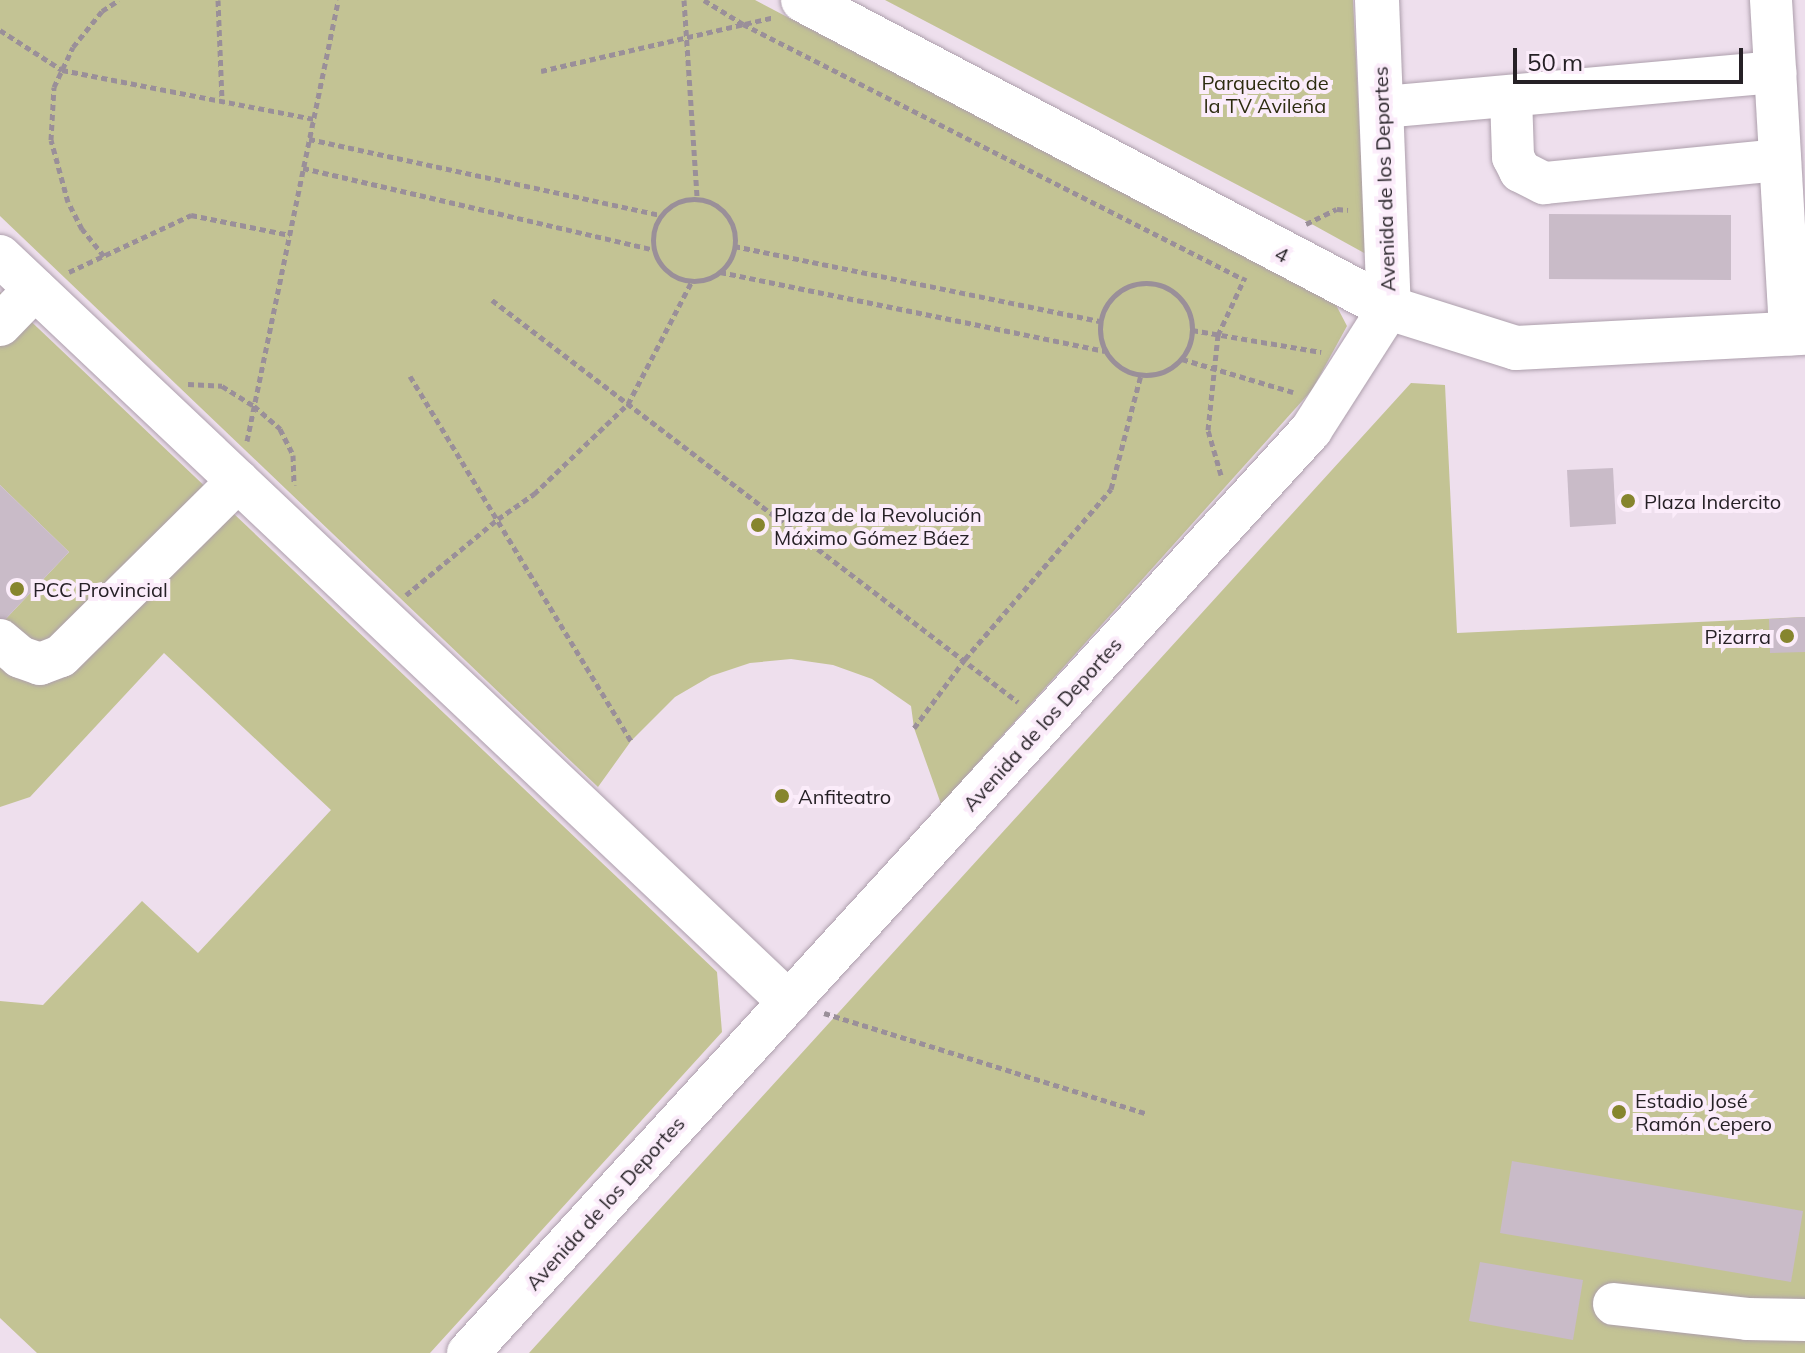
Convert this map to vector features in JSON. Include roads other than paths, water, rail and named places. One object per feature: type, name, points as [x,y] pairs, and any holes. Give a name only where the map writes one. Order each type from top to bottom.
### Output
[{"type":"main road","name":"Avenida de los Deportes","points":[[1377,0],[1389,308]]},
{"type":"main road","name":"4","points":[[810,4],[1256,264],[1516,348],[1798,334]]},
{"type":"street","points":[[1771,0],[1780,160],[1798,334]]},
{"type":"street","points":[[1383,107],[1775,72]]},
{"type":"street","points":[[1511,96],[1513,157],[1520,171],[1544,183],[1780,160]]},
{"type":"street","points":[[0,256],[789,1002]]},
{"type":"street","points":[[0,325],[35,289]]},
{"type":"street","name":"Avenida de los Deportes","points":[[468,1353],[1311,430],[1389,308]]},
{"type":"street","points":[[0,640],[20,657],[40,664],[61,656],[238,481]]},
{"type":"street","points":[[1614,1304],[1747,1319],[1805,1320]]},
{"type":"place","name":"Plaza Indercito","points":[[1628,501]]},
{"type":"place","name":"Plaza de la Revolución Máximo Gómez Báez","points":[[758,525]]},
{"type":"place","name":"PCC Provincial","points":[[17,589]]},
{"type":"place","name":"Pizarra","points":[[1787,636]]},
{"type":"place","name":"Anfiteatro","points":[[782,796]]},
{"type":"place","name":"Estadio José Ramón Cepero","points":[[1619,1112]]},
{"type":"park label","name":"Parquecito de la TV Avileña","points":[[1265,94]]}]
